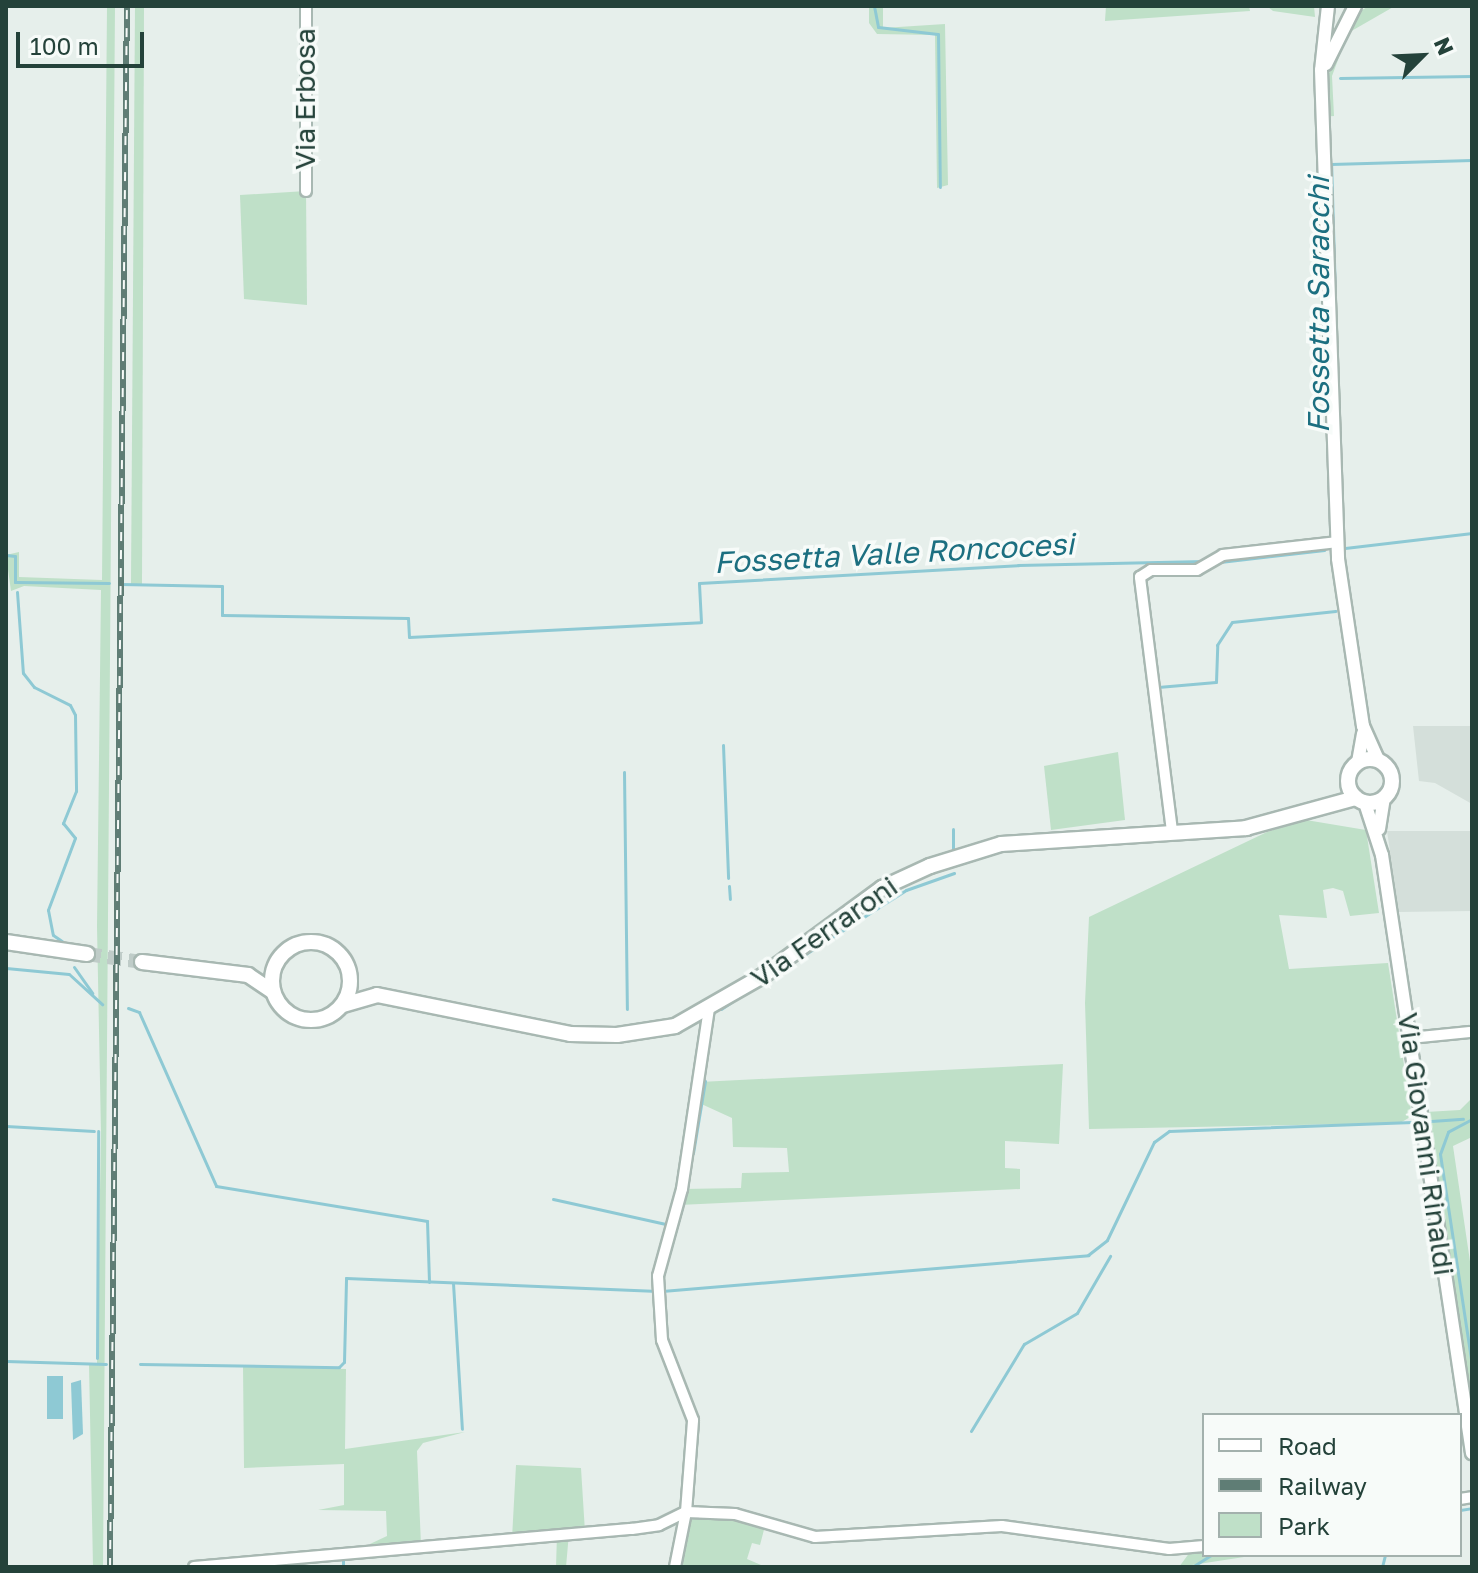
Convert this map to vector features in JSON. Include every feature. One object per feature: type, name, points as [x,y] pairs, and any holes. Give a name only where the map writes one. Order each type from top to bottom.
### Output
[{"type":"main road","points":[[1378,760],[1392,777],[1384,799],[1361,800],[1348,778],[1358,762],[1378,760]]},
{"type":"main road","name":"Via Ferraroni","points":[[1325,803],[1348,778]]},
{"type":"main road","name":"Via Ferraroni","points":[[351,978],[377,995],[582,1034],[675,1026],[709,1009],[793,955],[882,888],[912,873],[1001,844],[1246,828],[1325,803],[1361,800]]},
{"type":"main road","points":[[6,942],[87,954]]},
{"type":"main road","points":[[142,962],[248,975],[273,992],[285,1011],[304,1020],[326,1018],[343,1005],[351,978],[343,958],[319,942],[291,948],[276,964],[248,975]]},
{"type":"main road","points":[[273,992],[276,964]]},
{"type":"main road","name":"Via Ferraroni","points":[[343,1005],[377,995]]},
{"type":"street","name":"Via Erbosa","points":[[306,6],[306,191]]},
{"type":"street","points":[[1328,6],[1322,80],[1337,542],[1363,726],[1378,760]]},
{"type":"street","points":[[1327,22],[1356,6]]},
{"type":"street","points":[[1322,80],[1345,13]]},
{"type":"street","points":[[1172,831],[1139,579],[1151,570],[1207,565],[1218,556],[1337,542]]},
{"type":"street","points":[[1358,762],[1363,726]]},
{"type":"street","name":"Via Giovanni Rinaldi","points":[[1384,799],[1379,836],[1472,1453]]},
{"type":"street","name":"Via Giovanni Rinaldi","points":[[1361,800],[1379,836]]},
{"type":"street","points":[[675,1567],[686,1512],[693,1420],[664,1347],[658,1293],[682,1189],[709,1009]]},
{"type":"street","points":[[1410,1038],[1470,1032]]},
{"type":"street","points":[[194,1567],[632,1529],[659,1525],[686,1512],[735,1514],[815,1537],[1006,1526],[1169,1549],[1202,1546]]},
{"type":"shaded area","points":[[1413,726],[1472,726],[1472,804],[1435,783],[1419,781]]},
{"type":"shaded area","points":[[1387,831],[1472,831],[1472,911],[1399,912]]},
{"type":"green space","points":[[107,6],[115,6],[103,1567],[93,1567],[89,1364],[97,1363],[101,1134],[97,927],[101,590],[24,586],[11,591],[6,555],[19,552],[19,577],[102,580]]},
{"type":"green space","points":[[135,6],[144,6],[142,584],[131,584]]},
{"type":"green space","points":[[869,6],[883,6],[883,28],[945,24],[948,185],[937,188],[935,35],[877,34],[869,23]]},
{"type":"green space","points":[[1106,6],[1249,6],[1250,11],[1105,21]]},
{"type":"green space","points":[[1267,6],[1314,6],[1315,17],[1273,11]]},
{"type":"green space","points":[[1369,6],[1395,6],[1348,33],[1332,76],[1334,116],[1320,117],[1333,54],[1355,14]]},
{"type":"green space","points":[[306,191],[307,305],[244,299],[240,195]]},
{"type":"green space","points":[[1118,752],[1125,820],[1051,830],[1044,766]]},
{"type":"green space","points":[[1306,820],[1366,830],[1379,913],[1350,916],[1343,891],[1333,888],[1323,890],[1327,918],[1279,915],[1289,969],[1388,963],[1412,1116],[1400,1123],[1089,1129],[1085,1003],[1089,917],[1267,832]]},
{"type":"green space","points":[[1063,1064],[1059,1144],[1005,1141],[1005,1168],[1020,1169],[1020,1189],[679,1205],[682,1189],[741,1188],[742,1173],[789,1172],[787,1148],[733,1147],[732,1118],[697,1102],[700,1082]]},
{"type":"green space","points":[[1472,1098],[1472,1137],[1453,1146],[1472,1275],[1472,1419],[1426,1112],[1460,1110]]},
{"type":"green space","points":[[243,1366],[346,1369],[345,1449],[465,1432],[423,1443],[417,1451],[421,1545],[370,1553],[370,1544],[387,1536],[386,1511],[318,1510],[344,1505],[344,1464],[244,1468]]},
{"type":"green space","points":[[516,1465],[581,1468],[585,1532],[569,1533],[566,1567],[556,1567],[557,1534],[512,1538]]},
{"type":"green space","points":[[686,1512],[766,1522],[760,1545],[752,1543],[747,1559],[766,1567],[675,1567]]},
{"type":"green space","points":[[1202,1546],[1202,1557],[1244,1557],[1179,1567],[1193,1548]]},
{"type":"water","points":[[47,1376],[63,1376],[63,1419],[47,1419]]},
{"type":"water","points":[[81,1380],[83,1434],[73,1440],[71,1383]]},
{"type":"waterway","points":[[874,6],[878,27],[938,34],[940,187]]},
{"type":"waterway","points":[[1340,78],[1472,76]]},
{"type":"waterway","name":"Fossetta Saracchi","points":[[1335,295],[1331,164],[1472,160]]},
{"type":"waterway","name":"Fossetta Valle Roncocesi","points":[[1345,548],[1472,533]]},
{"type":"waterway","name":"Fossetta Valle Roncocesi","points":[[1220,562],[1324,550]]},
{"type":"waterway","name":"Fossetta Valle Roncocesi","points":[[6,555],[15,556],[15,582],[109,583]]},
{"type":"waterway","name":"Fossetta Valle Roncocesi","points":[[121,584],[222,586],[222,615],[408,618],[409,637],[701,622],[699,583],[1018,565],[1205,561]]},
{"type":"waterway","points":[[17,592],[23,673],[34,687],[70,705],[75,715],[76,791],[63,823],[75,838],[48,910],[53,935],[62,941]]},
{"type":"waterway","points":[[1158,687],[1216,682],[1217,645],[1232,622],[1335,611]]},
{"type":"waterway","points":[[723,745],[728,878]]},
{"type":"waterway","points":[[624,772],[627,1009]]},
{"type":"waterway","points":[[953,829],[953,853]]},
{"type":"waterway","points":[[793,962],[906,890],[954,873]]},
{"type":"waterway","points":[[729,886],[730,899]]},
{"type":"waterway","points":[[74,967],[92,993]]},
{"type":"waterway","points":[[6,968],[69,974],[102,1004]]},
{"type":"waterway","points":[[721,1009],[733,1001]]},
{"type":"waterway","points":[[128,1008],[139,1012],[216,1186],[427,1221],[429,1282]]},
{"type":"waterway","points":[[693,1153],[705,1081]]},
{"type":"waterway","points":[[1431,1121],[1463,1119]]},
{"type":"waterway","points":[[1472,1119],[1448,1132],[1440,1154],[1472,1365]]},
{"type":"waterway","points":[[662,1291],[1088,1255],[1107,1240],[1154,1142],[1169,1131],[1413,1122]]},
{"type":"waterway","points":[[6,1126],[94,1131]]},
{"type":"waterway","points":[[97,1358],[98,1131]]},
{"type":"waterway","points":[[553,1199],[670,1225]]},
{"type":"waterway","points":[[673,1239],[682,1208]]},
{"type":"waterway","points":[[971,1431],[1024,1344],[1077,1313],[1110,1256]]},
{"type":"waterway","points":[[140,1364],[339,1367],[344,1362],[346,1278],[652,1291]]},
{"type":"waterway","points":[[453,1283],[462,1429]]},
{"type":"waterway","points":[[6,1361],[106,1364]]},
{"type":"waterway","points":[[688,1393],[696,1416]]},
{"type":"waterway","points":[[1462,1510],[1472,1508]]},
{"type":"waterway","points":[[343,1555],[343,1567]]},
{"type":"waterway","points":[[1192,1567],[1208,1557]]},
{"type":"waterway","points":[[1382,1567],[1384,1557]]},
{"type":"tunnel","points":[[87,954],[142,962]]},
{"type":"railway","points":[[110,1567],[127,6]]}]
